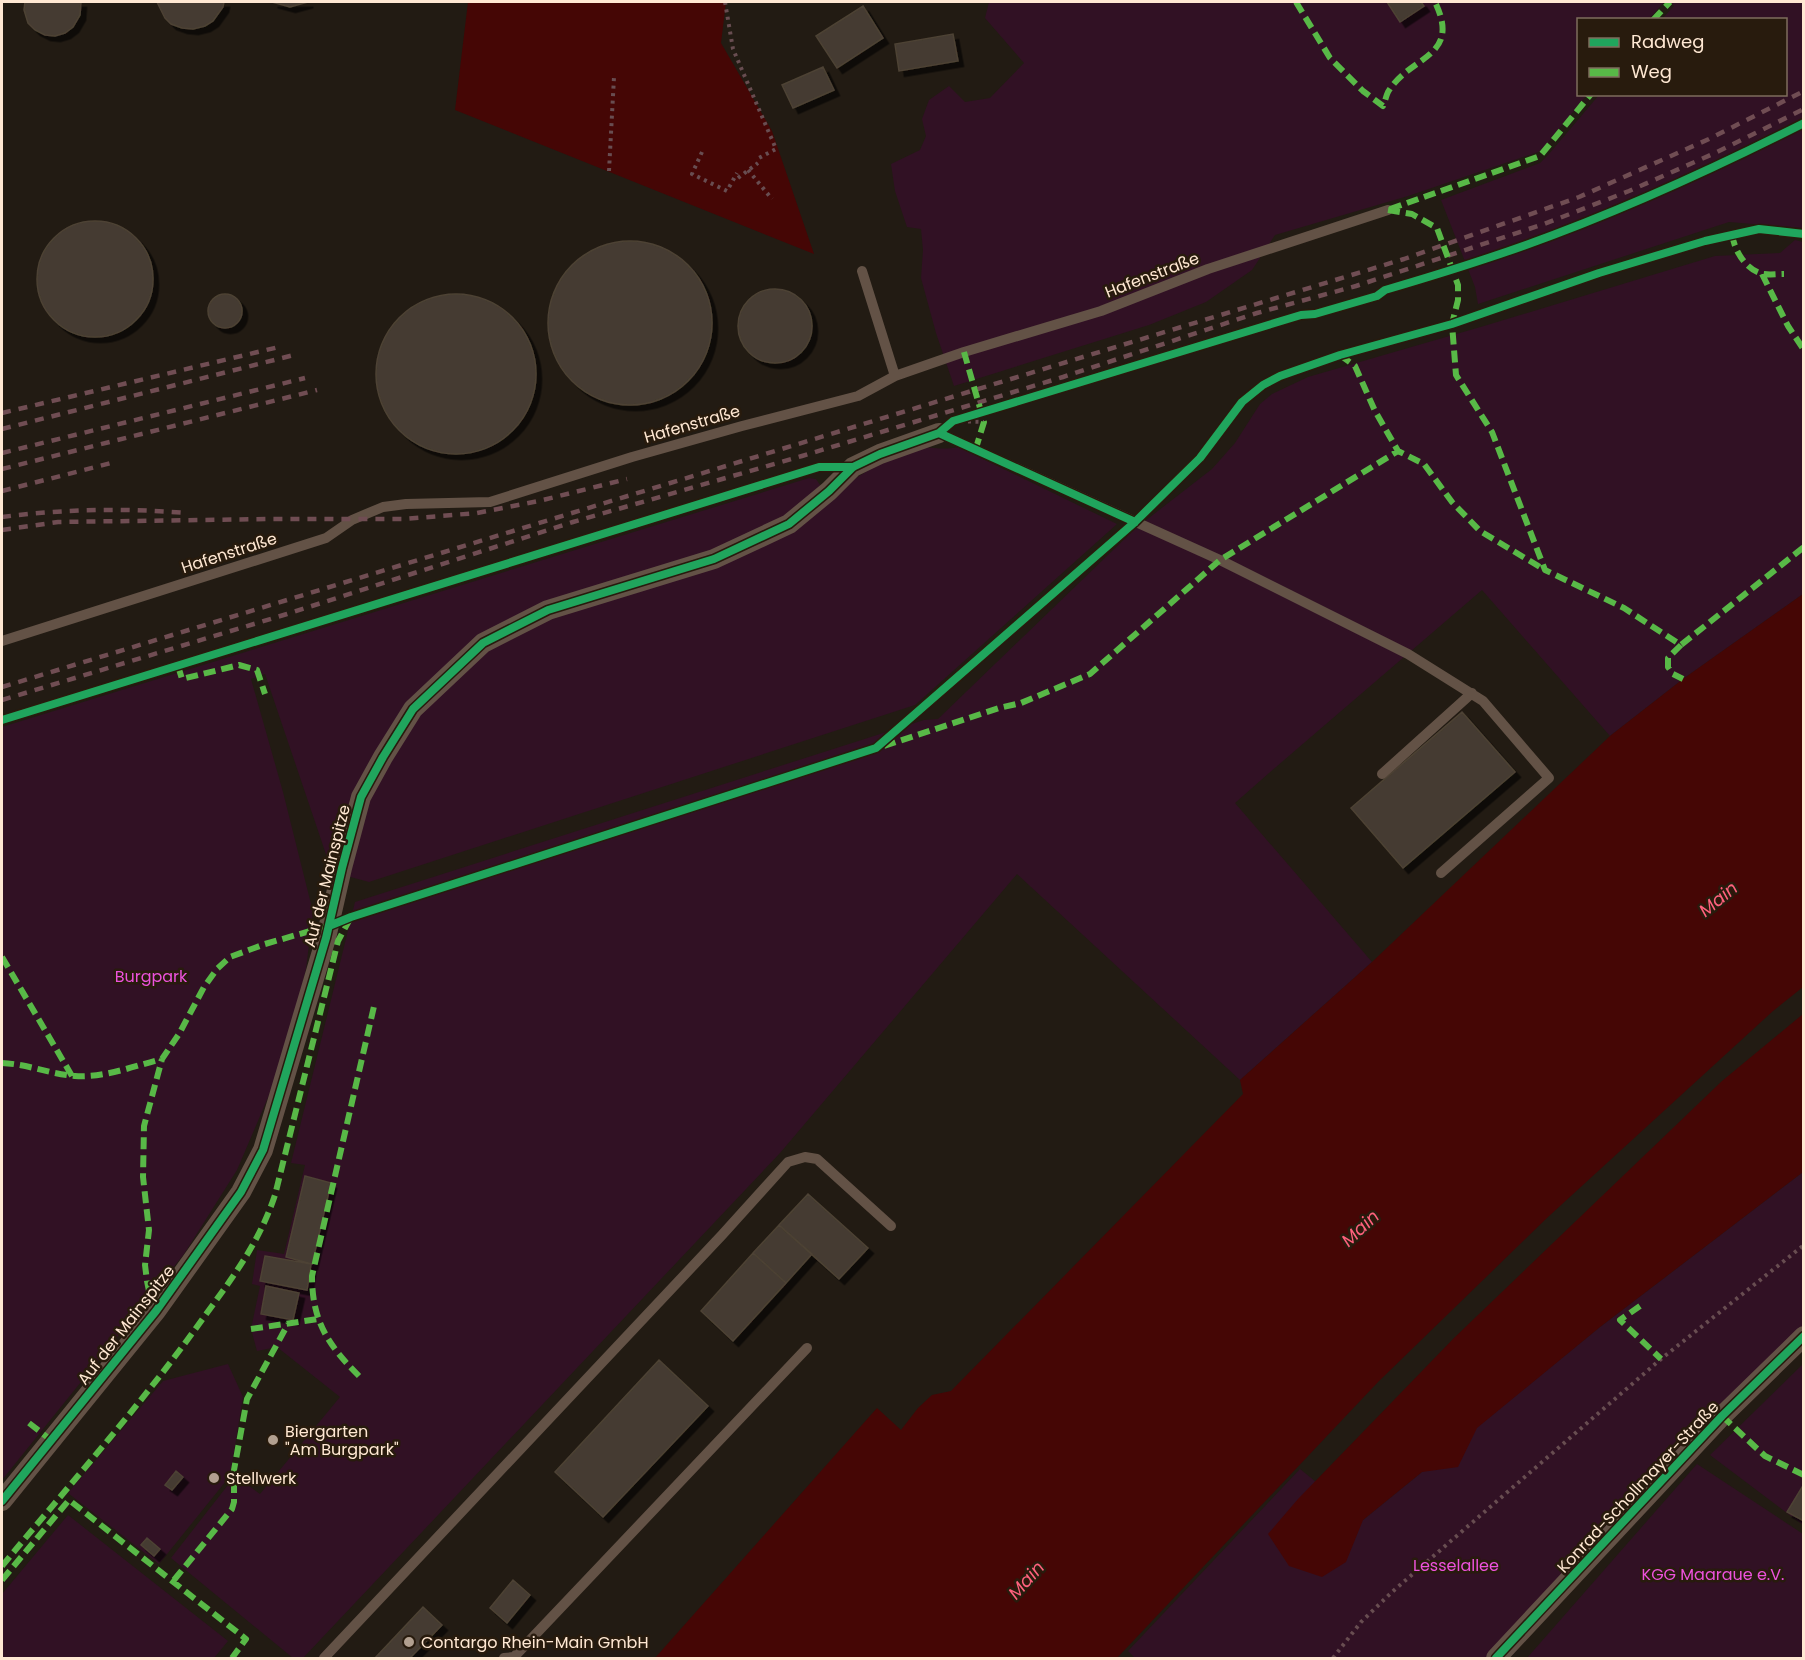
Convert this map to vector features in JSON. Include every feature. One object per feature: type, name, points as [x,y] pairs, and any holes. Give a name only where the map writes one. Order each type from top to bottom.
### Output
[{"type":"street","name":"Auf der Mainspitze","points":[[2,1501],[156,1311],[241,1192],[263,1150],[326,938],[361,797],[413,709],[483,643],[548,610],[714,559],[789,524],[829,491],[853,467],[946,427]]},
{"type":"street","name":"Konrad-Schollmayer-Straße","points":[[1496,1659],[1722,1416],[1803,1336]]},
{"type":"lane","name":"Hafenstraße","points":[[2,641],[326,538],[352,520],[383,507],[406,504],[490,502],[654,451],[858,396],[895,376],[963,352],[1101,311],[1209,269],[1388,210]]},
{"type":"lane","points":[[862,271],[895,376]]},
{"type":"lane","points":[[946,427],[1408,654],[1483,701],[1549,778],[1441,873]]},
{"type":"lane","points":[[1382,774],[1472,693]]},
{"type":"lane","points":[[324,1659],[788,1162],[805,1157],[817,1159],[891,1226]]},
{"type":"lane","points":[[504,1659],[514,1658],[807,1348]]},
{"type":"path","points":[[725,2],[733,49],[776,149],[757,161],[738,178]]},
{"type":"path","points":[[609,171],[614,77]]},
{"type":"path","points":[[1411,282],[1487,258],[1634,202],[1727,162],[1803,123]]},
{"type":"path","points":[[702,152],[692,174],[727,191],[737,173]]},
{"type":"path","points":[[748,170],[772,199]]},
{"type":"path","points":[[946,427],[984,422]]},
{"type":"path","points":[[1333,1659],[1361,1622],[1401,1584],[1661,1359],[1803,1245]]},
{"type":"green space","points":[[989,2],[1664,2],[1650,18],[1577,18],[1577,96],[1586,96],[1541,151],[1408,196],[1275,235],[1252,270],[1206,302],[1149,325],[954,386],[921,278],[923,250],[921,229],[907,227],[895,191],[891,164],[920,150],[926,136],[922,119],[929,100],[949,86],[965,102],[990,98],[1024,63],[985,18]]},
{"type":"green space","points":[[1670,2],[1803,2],[1803,228],[1729,222],[1478,304],[1475,287],[1441,200],[1540,163],[1598,96],[1787,96],[1787,18],[1663,18],[1674,6]]},
{"type":"green space","points":[[1795,240],[1803,242],[1803,594],[1683,679],[1610,736],[1482,590],[1269,773],[1235,803],[1372,962],[1240,1080],[1017,874],[780,1153],[303,1658],[293,1658],[171,1558],[235,1476],[260,1494],[340,1397],[277,1347],[257,1351],[251,1329],[260,1286],[252,1284],[257,1250],[284,1254],[305,1165],[291,1163],[355,902],[924,720],[938,719],[1136,528],[1212,469],[1235,443],[1260,404],[1272,394],[1308,377],[1715,256],[1780,253]]},
{"type":"green space","name":"Burgpark","points":[[958,447],[1117,524],[915,705],[369,882],[332,872],[265,674],[251,679],[283,792],[313,912],[306,969],[295,1016],[272,1088],[237,1170],[184,1254],[2,1480],[2,727],[809,478],[816,479],[822,488],[836,491],[875,466],[907,450]]},
{"type":"green space","name":"Lesselallee","points":[[1803,1172],[1803,1336],[1496,1658],[1135,1658],[1128,1651],[1300,1469],[1363,1520],[1600,1327]]},
{"type":"green space","points":[[228,1364],[243,1397],[230,1476],[159,1564],[68,1493],[163,1381]]},
{"type":"green space","points":[[1803,1364],[1803,1525],[1710,1455]]},
{"type":"green space","name":"KGG Maaraue e.V.","points":[[1697,1464],[1803,1534],[1803,1658],[1527,1658]]},
{"type":"green space","points":[[68,1515],[228,1641],[214,1658],[2,1658],[2,1594]]},
{"type":"water","points":[[468,2],[726,2],[721,43],[772,131],[814,254],[455,110]]},
{"type":"water","name":"Main","points":[[1803,594],[1803,987],[1773,1011],[1548,1217],[1378,1382],[1117,1658],[655,1658],[877,1408],[901,1430],[918,1408],[932,1395],[951,1391],[1243,1094],[1240,1080],[1372,962],[1610,736],[1683,679]]},
{"type":"water","points":[[1803,1014],[1803,1172],[1600,1327],[1477,1428],[1458,1467],[1422,1472],[1363,1520],[1346,1562],[1322,1577],[1289,1566],[1268,1534],[1298,1499],[1454,1338],[1722,1081]]},
{"type":"building","points":[[25,2],[81,2],[80,15],[73,27],[65,33],[55,36],[45,35],[28,23],[24,10]]},
{"type":"building","points":[[157,2],[224,2],[213,21],[193,29],[171,24],[165,18]]},
{"type":"building","points":[[272,2],[308,2],[290,7]]},
{"type":"building","points":[[1387,2],[1421,2],[1424,6],[1400,22]]},
{"type":"building","points":[[863,6],[883,38],[837,68],[816,36]]},
{"type":"building","points":[[953,34],[958,61],[899,71],[895,44]]},
{"type":"building","points":[[823,67],[834,90],[793,108],[782,85]]},
{"type":"building","points":[[95,221],[117,226],[136,238],[148,257],[153,279],[148,301],[136,320],[117,332],[95,337],[73,332],[54,320],[42,301],[37,279],[42,257],[54,238],[73,226]]},
{"type":"building","points":[[630,241],[661,247],[688,265],[706,292],[712,323],[706,354],[688,381],[661,399],[630,405],[599,399],[572,381],[554,354],[548,323],[554,292],[572,265],[599,247]]},
{"type":"building","points":[[775,289],[789,292],[801,300],[809,312],[812,326],[809,340],[801,352],[789,360],[775,363],[761,360],[749,352],[741,340],[738,326],[741,312],[749,300],[761,292]]},
{"type":"building","points":[[225,294],[237,299],[242,311],[237,323],[225,328],[213,323],[208,311],[213,299]]},
{"type":"building","points":[[456,294],[487,300],[512,318],[530,343],[536,374],[530,405],[512,430],[487,448],[456,454],[425,448],[400,430],[382,405],[376,374],[382,343],[400,318],[425,300]]},
{"type":"building","points":[[1462,712],[1515,772],[1403,868],[1351,808]]},
{"type":"building","points":[[305,1176],[331,1183],[312,1264],[286,1257]]},
{"type":"building","points":[[808,1194],[868,1248],[839,1279],[779,1225]]},
{"type":"building","points":[[779,1225],[812,1254],[786,1283],[753,1253]]},
{"type":"building","points":[[753,1253],[786,1283],[733,1341],[701,1311]]},
{"type":"building","points":[[265,1256],[311,1264],[307,1290],[260,1281]]},
{"type":"building","points":[[266,1286],[299,1293],[293,1320],[261,1314]]},
{"type":"building","points":[[659,1360],[708,1406],[603,1517],[555,1472]]},
{"type":"building","points":[[176,1471],[183,1477],[172,1490],[165,1485]]},
{"type":"building","points":[[1804,1484],[1804,1521],[1787,1512]]},
{"type":"building","points":[[147,1538],[160,1549],[154,1556],[141,1545]]},
{"type":"building","points":[[513,1580],[530,1595],[507,1623],[490,1608]]},
{"type":"building","name":"Contargo Rhein-Main GmbH","points":[[423,1607],[442,1625],[410,1658],[375,1658]]},
{"type":"railway","points":[[2,687],[1404,259],[1579,197],[1709,139],[1804,91]]},
{"type":"railway","points":[[2,700],[287,614],[573,522],[802,456],[1063,377],[1257,313],[1356,286],[1544,224],[1629,191],[1715,153],[1804,109]]},
{"type":"railway","points":[[2,413],[283,346]]},
{"type":"railway","points":[[2,429],[294,355]]},
{"type":"railway","points":[[2,453],[305,378]]},
{"type":"railway","points":[[2,469],[317,390]]},
{"type":"railway","points":[[2,491],[111,463]]},
{"type":"railway","points":[[2,530],[58,522],[404,519],[477,513],[539,501],[627,479]]},
{"type":"railway","points":[[2,517],[94,510],[187,513]]},
{"type":"marked path","points":[[1296,2],[1330,58],[1363,91],[1383,106],[1388,92],[1397,80],[1438,45],[1442,34],[1442,20],[1435,2]]},
{"type":"marked path","points":[[1655,18],[1670,2]]},
{"type":"marked path","points":[[1390,209],[1540,156],[1589,96]]},
{"type":"marked path","points":[[1388,210],[1412,214],[1437,228],[1458,285],[1458,300],[1452,324],[1456,375],[1492,432],[1545,570],[1624,608],[1681,645],[1804,547]]},
{"type":"marked path","points":[[1732,234],[1738,253],[1752,269],[1764,274],[1784,274]]},
{"type":"marked path","points":[[1762,274],[1788,326],[1804,350]]},
{"type":"marked path","points":[[964,352],[984,422],[976,448]]},
{"type":"marked path","points":[[1340,355],[1355,366],[1375,411],[1398,451],[1424,464],[1452,502],[1480,531],[1545,570]]},
{"type":"marked path","points":[[884,746],[999,708],[1021,703],[1090,674],[1220,560],[1398,451]]},
{"type":"marked path","points":[[1681,645],[1668,658],[1668,667],[1673,674],[1683,679]]},
{"type":"marked path","points":[[178,666],[182,679],[239,665],[257,670],[265,694]]},
{"type":"marked path","points":[[2,1566],[156,1381],[225,1288],[253,1244],[275,1195],[338,941],[351,917]]},
{"type":"marked path","points":[[2,1063],[66,1075],[86,1076],[119,1071],[162,1059],[179,1034],[204,987],[217,969],[230,957],[265,944],[331,925]]},
{"type":"marked path","points":[[2,957],[72,1076]]},
{"type":"marked path","points":[[359,1376],[339,1354],[324,1331],[315,1306],[312,1276],[375,1002]]},
{"type":"marked path","points":[[160,1307],[149,1291],[147,1281],[145,1265],[149,1230],[143,1177],[144,1126],[162,1059]]},
{"type":"marked path","points":[[1640,1306],[1620,1320],[1661,1359]]},
{"type":"marked path","points":[[251,1329],[318,1319]]},
{"type":"marked path","points":[[174,1580],[232,1509],[234,1470],[247,1399],[288,1324]]},
{"type":"marked path","points":[[1722,1416],[1765,1456],[1804,1475]]},
{"type":"marked path","points":[[29,1423],[51,1440]]},
{"type":"marked path","points":[[2,1580],[69,1500],[246,1639],[232,1658]]},
{"type":"cycle path","points":[[2,1501],[156,1311],[241,1192],[263,1150],[326,938],[361,797],[413,709],[483,643],[548,610],[714,559],[789,524],[829,491],[853,467],[880,454],[939,433],[953,421],[1301,315],[1315,314],[1377,296],[1385,290],[1526,245],[1647,197],[1804,123]]},
{"type":"cycle path","points":[[329,926],[876,748],[1135,522],[1200,458],[1242,402],[1263,385],[1280,376],[1340,355],[1452,324],[1599,273],[1705,241],[1759,229],[1804,234]]},
{"type":"cycle path","points":[[939,433],[1135,522]]},
{"type":"cycle path","points":[[2,720],[819,467],[853,467]]},
{"type":"cycle path","points":[[1496,1658],[1722,1416],[1804,1336]]},
{"type":"place","name":"Biergarten \"Am Burgpark\"","points":[[273,1440]]},
{"type":"place","name":"Stellwerk","points":[[214,1478]]},
{"type":"place","name":"Contargo Rhein-Main GmbH","points":[[409,1642]]}]
